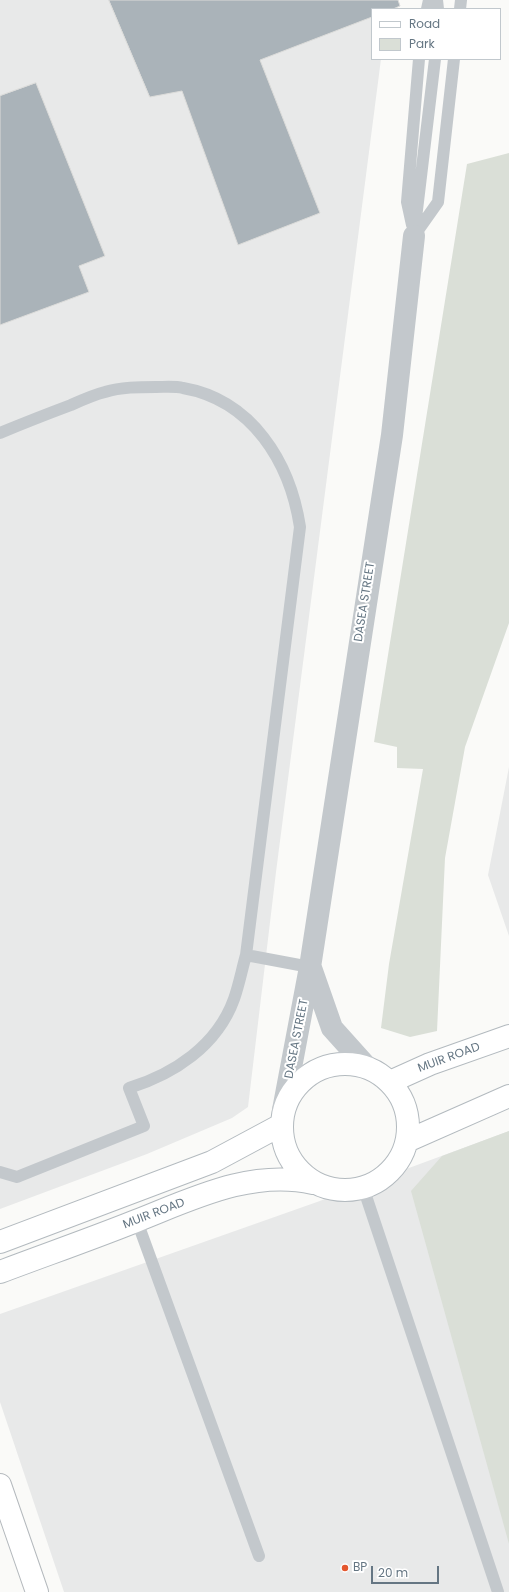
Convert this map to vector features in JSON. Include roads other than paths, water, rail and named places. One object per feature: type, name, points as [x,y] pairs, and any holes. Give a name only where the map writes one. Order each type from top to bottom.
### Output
[{"type":"main road","name":"MUIR ROAD","points":[[390,1082],[430,1064],[505,1038]]},
{"type":"main road","points":[[346,1063],[367,1067],[380,1073],[390,1082],[402,1100],[408,1120],[407,1141],[401,1156],[391,1170],[379,1180],[363,1187],[347,1190],[330,1189],[314,1183],[300,1172],[289,1159],[283,1142],[282,1118],[292,1091],[306,1076],[325,1066],[346,1063]]},
{"type":"main road","points":[[407,1141],[507,1097]]},
{"type":"main road","points":[[0,1242],[212,1162],[282,1118]]},
{"type":"main road","name":"MUIR ROAD","points":[[0,1272],[137,1221],[214,1190],[258,1181],[298,1179],[314,1183]]},
{"type":"main road","points":[[0,1485],[37,1592]]},
{"type":"street","name":"DASEA STREET","points":[[282,1118],[310,967],[392,435],[414,236]]},
{"type":"street","name":"DASEA STREET","points":[[310,967],[332,1028],[367,1067]]},
{"type":"lane","points":[[414,236],[407,202],[420,60]]},
{"type":"lane","points":[[414,236],[435,60]]},
{"type":"lane","points":[[414,236],[438,202],[454,60]]},
{"type":"lane","points":[[0,432],[105,391],[138,387],[183,388],[210,396],[239,411],[259,431],[287,476],[296,501],[300,527],[246,955],[234,1000],[217,1029],[205,1044],[175,1069],[150,1081],[129,1088],[144,1126],[17,1176],[0,1172]]},
{"type":"lane","points":[[246,955],[310,967]]},
{"type":"lane","points":[[363,1187],[498,1592]]},
{"type":"lane","points":[[137,1221],[259,1556]]},
{"type":"place","name":"BP","points":[[345,1568]]}]
